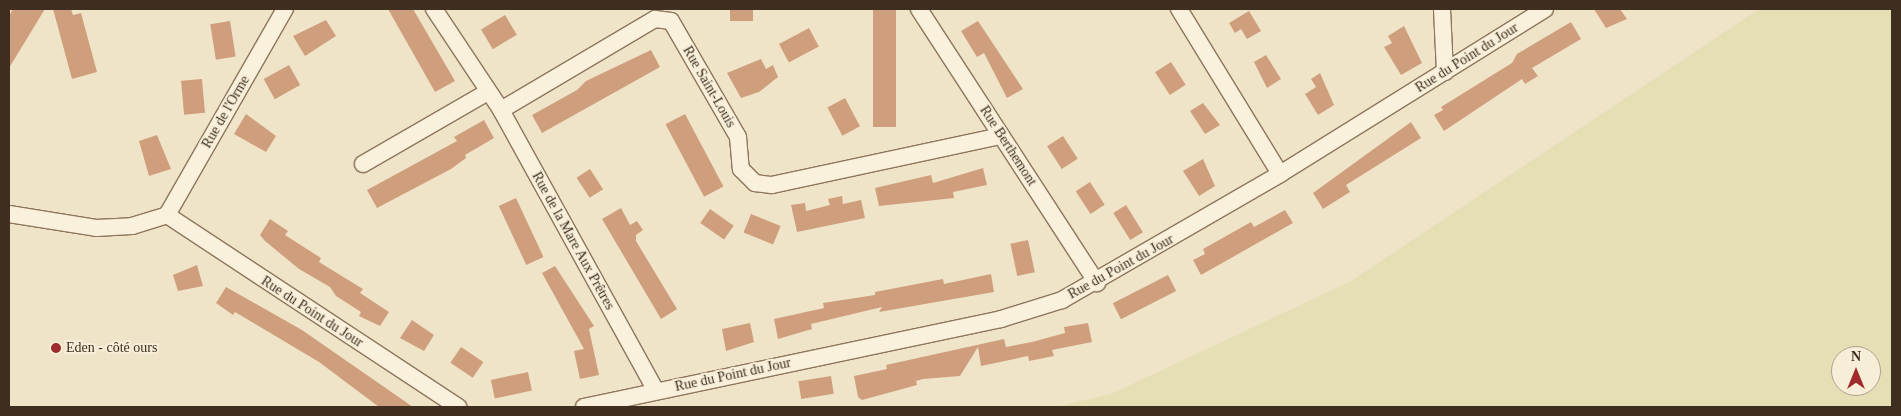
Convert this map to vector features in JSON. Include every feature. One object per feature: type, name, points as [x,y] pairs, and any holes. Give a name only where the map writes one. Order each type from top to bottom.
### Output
[{"type":"street","name":"Rue de l'Orme","points":[[167,215],[284,9]]},
{"type":"street","name":"Rue de la Mare Aux Prêtres","points":[[434,9],[486,93],[500,110],[656,391]]},
{"type":"street","name":"Rue Berthemont","points":[[919,9],[1097,283]]},
{"type":"street","points":[[1178,9],[1280,174]]},
{"type":"street","points":[[1442,9],[1444,72]]},
{"type":"street","name":"Rue du Point du Jour","points":[[584,407],[1034,311],[1097,283],[1280,174],[1545,9]]},
{"type":"street","name":"Rue Saint-Louis","points":[[500,110],[655,19],[672,21],[738,137],[741,169],[755,183],[772,185],[1002,136]]},
{"type":"street","points":[[362,164],[486,93]]},
{"type":"street","points":[[9,214],[96,228],[132,226],[167,215]]},
{"type":"street","name":"Rue du Point du Jour","points":[[167,215],[458,407]]},
{"type":"shaded area","points":[[1759,9],[1892,9],[1892,407],[1055,407],[1111,394],[1351,281]]},
{"type":"building","points":[[13,9],[45,9],[9,68],[9,16]]},
{"type":"building","points":[[53,9],[71,9],[73,15],[81,13],[97,72],[72,79]]},
{"type":"building","points":[[388,9],[413,9],[455,81],[435,92]]},
{"type":"building","points":[[730,9],[753,9],[753,21],[730,21]]},
{"type":"building","points":[[873,9],[896,9],[896,127],[873,127]]},
{"type":"building","points":[[1594,9],[1620,9],[1627,19],[1606,28]]},
{"type":"building","points":[[1249,11],[1261,31],[1247,39],[1241,29],[1235,33],[1229,23]]},
{"type":"building","points":[[505,15],[517,35],[493,49],[481,29]]},
{"type":"building","points":[[326,20],[336,36],[305,56],[293,36]]},
{"type":"building","points":[[230,21],[236,57],[216,60],[210,24]]},
{"type":"building","points":[[978,21],[1023,89],[1007,98],[984,53],[977,57],[961,31]]},
{"type":"building","points":[[1571,22],[1581,39],[1532,68],[1538,76],[1525,84],[1522,79],[1444,131],[1434,115],[1443,110],[1441,107],[1512,63],[1517,54]]},
{"type":"building","points":[[1404,26],[1422,63],[1401,75],[1384,47],[1392,43],[1388,36]]},
{"type":"building","points":[[809,28],[819,47],[789,63],[779,44]]},
{"type":"building","points":[[651,50],[660,67],[542,133],[532,115],[577,90],[586,81]]},
{"type":"building","points":[[1266,55],[1281,79],[1267,88],[1254,62]]},
{"type":"building","points":[[761,59],[766,69],[773,65],[778,77],[759,92],[741,98],[727,73]]},
{"type":"building","points":[[1171,62],[1186,85],[1170,95],[1155,72]]},
{"type":"building","points":[[289,65],[300,85],[275,99],[264,79]]},
{"type":"building","points":[[1320,73],[1334,105],[1318,115],[1305,94],[1316,87],[1311,79]]},
{"type":"building","points":[[202,79],[205,113],[184,115],[181,81]]},
{"type":"building","points":[[845,98],[860,126],[842,136],[827,107]]},
{"type":"building","points":[[1203,103],[1220,125],[1205,134],[1190,111]]},
{"type":"building","points":[[246,114],[276,136],[266,152],[234,134]]},
{"type":"building","points":[[685,114],[723,186],[704,197],[666,124]]},
{"type":"building","points":[[484,120],[494,138],[465,155],[466,158],[451,169],[377,208],[367,190],[457,141],[454,137]]},
{"type":"building","points":[[1411,122],[1421,138],[1346,185],[1350,192],[1323,209],[1313,193]]},
{"type":"building","points":[[157,135],[171,169],[149,176],[139,141]]},
{"type":"building","points":[[1063,136],[1078,159],[1062,169],[1047,146]]},
{"type":"building","points":[[1203,159],[1215,186],[1199,196],[1183,171]]},
{"type":"building","points":[[983,168],[987,185],[953,192],[954,198],[879,206],[875,188],[931,175],[933,183]]},
{"type":"building","points":[[590,169],[603,189],[590,198],[577,178]]},
{"type":"building","points":[[1090,182],[1105,205],[1090,214],[1076,191]]},
{"type":"building","points":[[842,196],[843,204],[861,200],[865,218],[797,232],[791,205],[805,203],[806,211],[830,205],[828,199]]},
{"type":"building","points":[[516,198],[543,257],[526,265],[499,206]]},
{"type":"building","points":[[1126,205],[1143,232],[1130,240],[1113,213]]},
{"type":"building","points":[[621,208],[630,225],[637,221],[643,230],[636,235],[636,241],[677,309],[661,319],[602,219]]},
{"type":"building","points":[[710,209],[734,226],[724,240],[700,223]]},
{"type":"building","points":[[1285,210],[1293,223],[1201,275],[1193,260],[1205,254],[1203,249],[1251,222],[1254,227]]},
{"type":"building","points":[[751,214],[781,226],[773,245],[744,233]]},
{"type":"building","points":[[270,219],[288,231],[285,235],[321,258],[319,262],[363,289],[360,293],[389,312],[380,326],[359,316],[361,312],[336,296],[330,287],[299,269],[265,241],[260,235]]},
{"type":"building","points":[[1028,240],[1035,272],[1017,276],[1010,244]]},
{"type":"building","points":[[197,265],[203,286],[178,291],[173,275]]},
{"type":"building","points":[[555,266],[594,326],[589,329],[599,375],[580,379],[574,351],[584,349],[542,273]]},
{"type":"building","points":[[991,274],[994,292],[879,312],[882,307],[811,324],[812,329],[778,339],[774,319],[824,308],[823,303],[875,295],[875,292],[943,279],[944,284]]},
{"type":"building","points":[[1168,275],[1176,291],[1121,319],[1113,303]]},
{"type":"building","points":[[226,287],[302,330],[413,407],[379,407],[319,362],[235,312],[233,315],[216,303]]},
{"type":"building","points":[[412,320],[434,335],[424,351],[400,338]]},
{"type":"building","points":[[750,323],[754,342],[726,351],[722,329]]},
{"type":"building","points":[[1088,323],[1092,342],[1052,350],[1054,356],[1029,361],[1028,356],[981,366],[978,347],[960,376],[923,379],[916,381],[917,385],[862,400],[858,397],[854,376],[887,369],[886,365],[1004,339],[1006,347],[1032,342],[1065,333],[1064,327]]},
{"type":"building","points":[[461,347],[483,362],[473,378],[450,363]]},
{"type":"building","points":[[528,372],[532,391],[495,398],[491,380]]},
{"type":"building","points":[[831,376],[834,394],[801,399],[798,381]]},
{"type":"place","name":"Eden - côté ours","points":[[56,348]]}]
